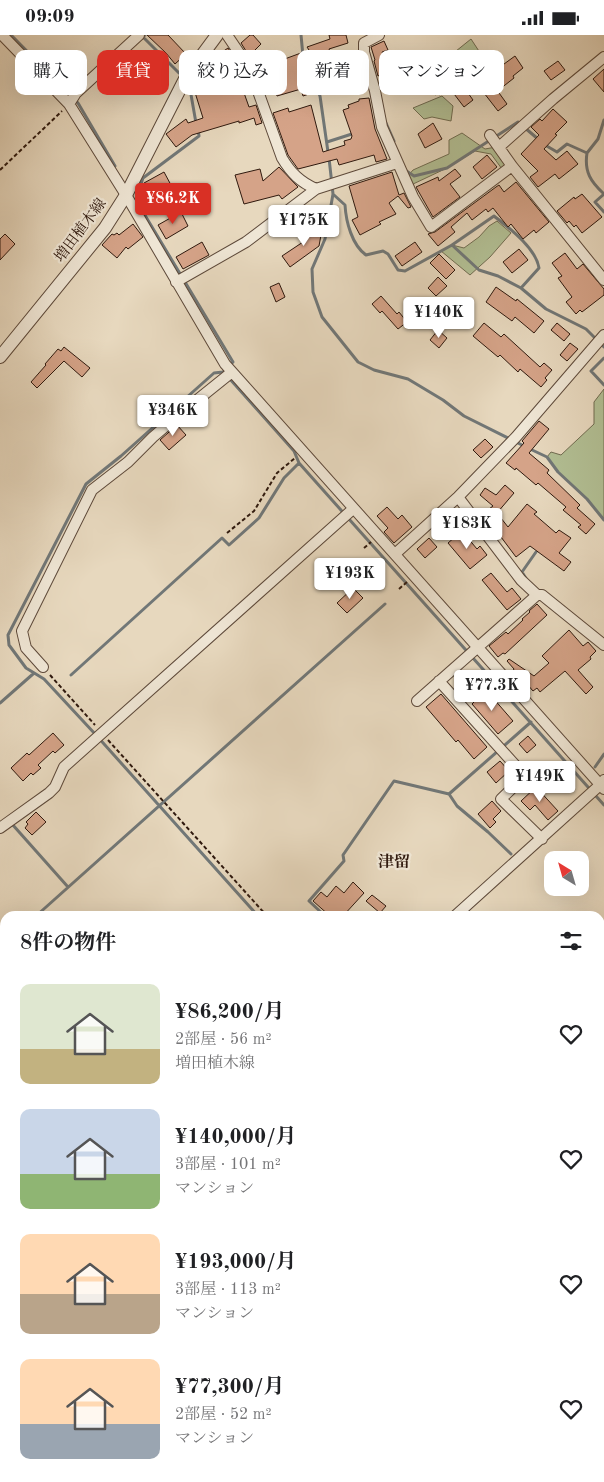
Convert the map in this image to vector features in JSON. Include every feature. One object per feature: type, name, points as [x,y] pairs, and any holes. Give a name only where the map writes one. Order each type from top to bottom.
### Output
[{"type":"street","points":[[72,100],[139,35]]},
{"type":"street","name":"増田植木線","points":[[0,357],[105,228],[126,195],[186,77],[217,35]]},
{"type":"street","points":[[227,35],[250,69],[282,158],[291,172],[303,183],[316,189]]},
{"type":"street","points":[[379,35],[360,40],[375,91],[381,124],[413,197],[431,227],[512,166]]},
{"type":"street","points":[[5,37],[72,100],[126,195],[180,279],[228,372],[395,555],[476,649],[600,787],[461,911]]},
{"type":"street","points":[[604,57],[523,126],[495,141],[512,166],[604,280]]},
{"type":"street","points":[[180,279],[246,242],[316,189],[397,163]]},
{"type":"street","points":[[395,555],[458,497],[513,439],[600,339]]},
{"type":"street","points":[[41,665],[26,648],[22,631],[92,490],[128,462],[153,437],[228,372]]},
{"type":"street","points":[[458,497],[521,580],[604,645]]},
{"type":"street","points":[[0,828],[49,793],[55,787],[64,767],[353,509]]},
{"type":"street","points":[[417,701],[465,657],[540,595]]},
{"type":"street","points":[[439,681],[526,776],[501,799],[542,839]]},
{"type":"path","points":[[0,170],[72,100]]},
{"type":"path","points":[[227,533],[254,511],[277,473],[295,458]]},
{"type":"path","points":[[162,799],[262,911]]},
{"type":"green space","points":[[471,39],[478,50],[457,50]]},
{"type":"green space","points":[[442,96],[453,106],[451,121],[432,117],[424,119],[413,108]]},
{"type":"green space","points":[[462,133],[485,149],[496,147],[507,164],[502,169],[491,154],[475,151],[447,168],[411,185],[407,177],[413,170],[449,154],[449,140]]},
{"type":"green space","points":[[497,221],[511,233],[490,257],[470,275],[441,251],[452,245],[464,248]]},
{"type":"green space","points":[[604,389],[604,520],[587,499],[558,472],[547,457],[551,452],[561,455],[594,424],[594,402]]},
{"type":"building","points":[[147,35],[168,35],[182,50],[179,50],[179,60],[175,64],[169,57],[169,50],[163,50]]},
{"type":"building","points":[[250,35],[253,35],[261,44],[255,50],[245,50],[241,43]]},
{"type":"building","points":[[329,35],[346,35],[348,43],[329,50],[309,50],[307,47],[330,39]]},
{"type":"building","points":[[384,41],[388,50],[379,50],[378,76],[375,60],[371,47]]},
{"type":"building","points":[[297,54],[297,90],[287,93],[287,58]]},
{"type":"building","points":[[515,56],[523,68],[504,86],[504,64]]},
{"type":"building","points":[[558,61],[565,70],[551,80],[544,71]]},
{"type":"building","points":[[604,69],[604,92],[593,79]]},
{"type":"building","points":[[196,95],[245,95],[249,107],[256,105],[262,123],[256,125],[254,118],[239,123],[239,121],[192,135],[176,147],[166,134],[186,119],[188,123],[203,118]]},
{"type":"building","points":[[455,95],[469,95],[473,100],[464,107]]},
{"type":"building","points":[[486,95],[500,95],[507,104],[498,111]]},
{"type":"building","points":[[369,98],[375,129],[387,159],[376,162],[374,155],[339,165],[337,159],[298,169],[288,155],[273,113],[288,108],[289,112],[311,105],[323,152],[345,145],[344,141],[351,139],[352,136],[343,110],[349,108],[348,105],[359,101],[359,99]]},
{"type":"building","points":[[553,109],[567,122],[544,149],[556,160],[567,151],[578,164],[559,179],[555,174],[538,187],[530,177],[538,171],[521,154],[539,135],[531,127],[540,119],[542,121]]},
{"type":"building","points":[[433,123],[442,139],[425,148],[418,134]]},
{"type":"building","points":[[487,155],[497,167],[482,179],[473,167]]},
{"type":"building","points":[[279,167],[298,187],[282,199],[279,195],[244,204],[235,175],[260,169],[263,181]]},
{"type":"building","points":[[455,169],[461,176],[450,184],[460,197],[433,217],[416,187],[438,177],[439,181]]},
{"type":"building","points":[[164,172],[179,200],[170,205],[166,198],[148,208],[142,198],[144,197],[142,192],[145,190],[143,187],[146,186],[144,183]]},
{"type":"building","points":[[392,172],[399,195],[404,193],[411,207],[408,208],[398,196],[389,203],[396,214],[379,222],[381,224],[360,235],[352,220],[358,217],[349,186]]},
{"type":"building","points":[[516,182],[549,222],[536,233],[534,230],[523,239],[511,224],[508,227],[493,208],[488,212],[486,209],[472,220],[467,213],[451,227],[455,232],[438,246],[428,234],[435,232],[499,185],[504,192]]},
{"type":"building","points":[[582,194],[602,217],[582,233],[576,225],[574,227],[569,221],[567,223],[557,211],[574,197],[575,199]]},
{"type":"building","points":[[181,212],[188,226],[166,239],[158,225]]},
{"type":"building","points":[[133,224],[143,237],[128,249],[126,247],[117,258],[102,245],[112,234],[117,233],[119,235]]},
{"type":"building","points":[[315,227],[321,235],[319,246],[290,267],[282,256],[303,242],[300,237]]},
{"type":"building","points":[[5,234],[15,244],[0,260],[0,239]]},
{"type":"building","points":[[202,242],[209,255],[183,269],[176,257]]},
{"type":"building","points":[[415,242],[422,252],[402,266],[395,256]]},
{"type":"building","points":[[519,249],[528,260],[512,273],[503,262]]},
{"type":"building","points":[[565,253],[577,269],[583,264],[604,289],[604,295],[582,312],[580,310],[576,314],[566,302],[572,297],[558,278],[562,276],[552,263]]},
{"type":"building","points":[[439,254],[455,270],[446,279],[430,263]]},
{"type":"building","points":[[438,277],[447,286],[436,296],[428,288]]},
{"type":"building","points":[[279,283],[285,297],[276,302],[270,287]]},
{"type":"building","points":[[496,287],[516,301],[517,299],[544,321],[534,333],[515,317],[512,321],[486,302]]},
{"type":"building","points":[[381,296],[407,322],[398,329],[382,311],[380,313],[372,304]]},
{"type":"building","points":[[450,311],[458,319],[448,329],[440,320]]},
{"type":"building","points":[[484,323],[501,337],[504,334],[540,367],[544,363],[552,370],[545,378],[547,380],[541,387],[520,369],[518,372],[500,355],[498,357],[473,336]]},
{"type":"building","points":[[557,323],[570,334],[564,341],[551,330]]},
{"type":"building","points":[[438,330],[447,338],[439,348],[430,340]]},
{"type":"building","points":[[570,343],[578,349],[567,361],[560,355]]},
{"type":"building","points":[[64,347],[90,368],[82,377],[64,361],[37,388],[31,382],[58,349],[61,351]]},
{"type":"building","points":[[539,421],[549,429],[529,453],[549,470],[547,473],[580,505],[577,508],[595,524],[586,534],[578,527],[581,525],[563,510],[566,507],[538,483],[536,485],[516,468],[515,470],[506,463],[524,443],[522,441]]},
{"type":"building","points":[[177,425],[186,435],[169,450],[160,440]]},
{"type":"building","points":[[485,439],[493,447],[481,458],[473,450]]},
{"type":"building","points":[[505,485],[514,493],[497,513],[508,527],[527,504],[537,512],[534,514],[556,533],[559,530],[571,538],[559,553],[571,562],[564,571],[530,546],[516,557],[489,521],[487,522],[481,515],[493,506],[480,495],[485,488],[496,495]]},
{"type":"building","points":[[387,507],[398,519],[402,515],[412,527],[394,543],[384,532],[388,528],[377,516]]},
{"type":"building","points":[[462,531],[477,549],[480,546],[487,555],[470,569],[448,543]]},
{"type":"building","points":[[429,538],[437,547],[425,558],[417,549]]},
{"type":"building","points":[[491,573],[507,592],[512,588],[521,599],[507,610],[482,580]]},
{"type":"building","points":[[353,588],[363,598],[347,613],[337,603]]},
{"type":"building","points":[[537,604],[547,615],[505,654],[503,653],[498,657],[489,646],[506,632],[508,634]]},
{"type":"building","points":[[569,630],[583,646],[588,642],[596,651],[590,657],[591,659],[578,670],[593,687],[586,694],[565,671],[540,692],[537,688],[533,691],[521,677],[519,681],[511,674],[514,669],[507,661],[509,659],[534,676],[549,663],[542,656]]},
{"type":"building","points":[[486,690],[513,721],[498,734],[472,704]]},
{"type":"building","points":[[441,694],[487,747],[474,759],[458,740],[456,742],[426,707]]},
{"type":"building","points":[[53,733],[64,745],[55,753],[53,751],[38,765],[41,768],[33,775],[31,773],[23,781],[11,768],[27,753],[29,755]]},
{"type":"building","points":[[528,736],[536,745],[527,753],[519,744]]},
{"type":"building","points":[[500,761],[509,771],[496,783],[487,772]]},
{"type":"building","points":[[536,787],[558,811],[548,820],[535,805],[530,810],[521,801]]},
{"type":"building","points":[[492,801],[501,811],[493,819],[496,822],[490,828],[478,814]]},
{"type":"building","points":[[36,812],[46,822],[32,835],[25,828],[28,824],[26,822]]},
{"type":"building","points":[[353,882],[364,893],[348,911],[324,911],[313,901],[321,892],[327,897],[336,886],[344,893]]},
{"type":"building","points":[[372,895],[386,906],[382,911],[378,911],[366,901]]},
{"type":"waterway","points":[[11,35],[78,103],[115,166]]},
{"type":"waterway","points":[[145,35],[143,37],[179,73]]},
{"type":"waterway","points":[[301,35],[302,50]]},
{"type":"waterway","points":[[191,95],[196,123]]},
{"type":"waterway","points":[[320,95],[328,152]]},
{"type":"waterway","points":[[545,145],[557,152],[567,144],[587,153],[598,139],[604,120]]},
{"type":"waterway","points":[[405,170],[414,176],[447,168],[518,122],[538,139]]},
{"type":"waterway","points":[[385,124],[394,141]]},
{"type":"waterway","points":[[198,129],[199,136],[143,178],[138,192],[140,207],[233,362],[223,372],[214,373],[121,456],[86,484],[8,635],[9,645],[26,668],[44,679],[254,911]]},
{"type":"waterway","points":[[327,142],[355,133]]},
{"type":"waterway","points":[[587,153],[586,160],[590,176],[595,185],[604,194],[595,202],[604,212]]},
{"type":"waterway","points":[[329,158],[333,194],[325,239],[312,269],[313,292],[322,317],[358,362],[374,370],[408,379],[443,400],[464,416],[524,446]]},
{"type":"waterway","points":[[334,195],[345,205],[353,239],[366,255],[383,251],[388,254],[398,270],[405,271],[452,245],[479,270],[498,276],[521,288],[546,309],[586,329],[604,347]]},
{"type":"waterway","points":[[452,245],[494,216],[521,239],[537,261],[539,268],[521,288]]},
{"type":"waterway","points":[[604,358],[591,371],[604,385]]},
{"type":"waterway","points":[[229,378],[294,451],[299,463],[604,805]]},
{"type":"waterway","points":[[530,449],[547,457],[558,472],[587,499],[604,520]]},
{"type":"waterway","points":[[71,675],[222,538],[229,545],[259,518],[284,478],[299,463]]},
{"type":"waterway","points":[[527,580],[522,572],[536,552]]},
{"type":"waterway","points":[[42,911],[385,604]]},
{"type":"waterway","points":[[0,703],[33,674]]},
{"type":"waterway","points":[[320,911],[309,901],[344,861],[343,855],[394,781],[449,794],[531,722]]},
{"type":"waterway","points":[[595,767],[604,754]]},
{"type":"waterway","points":[[449,794],[457,806],[511,854]]},
{"type":"waterway","points":[[12,824],[68,887]]},
{"type":"district","name":"津留","points":[[394,861]]}]
